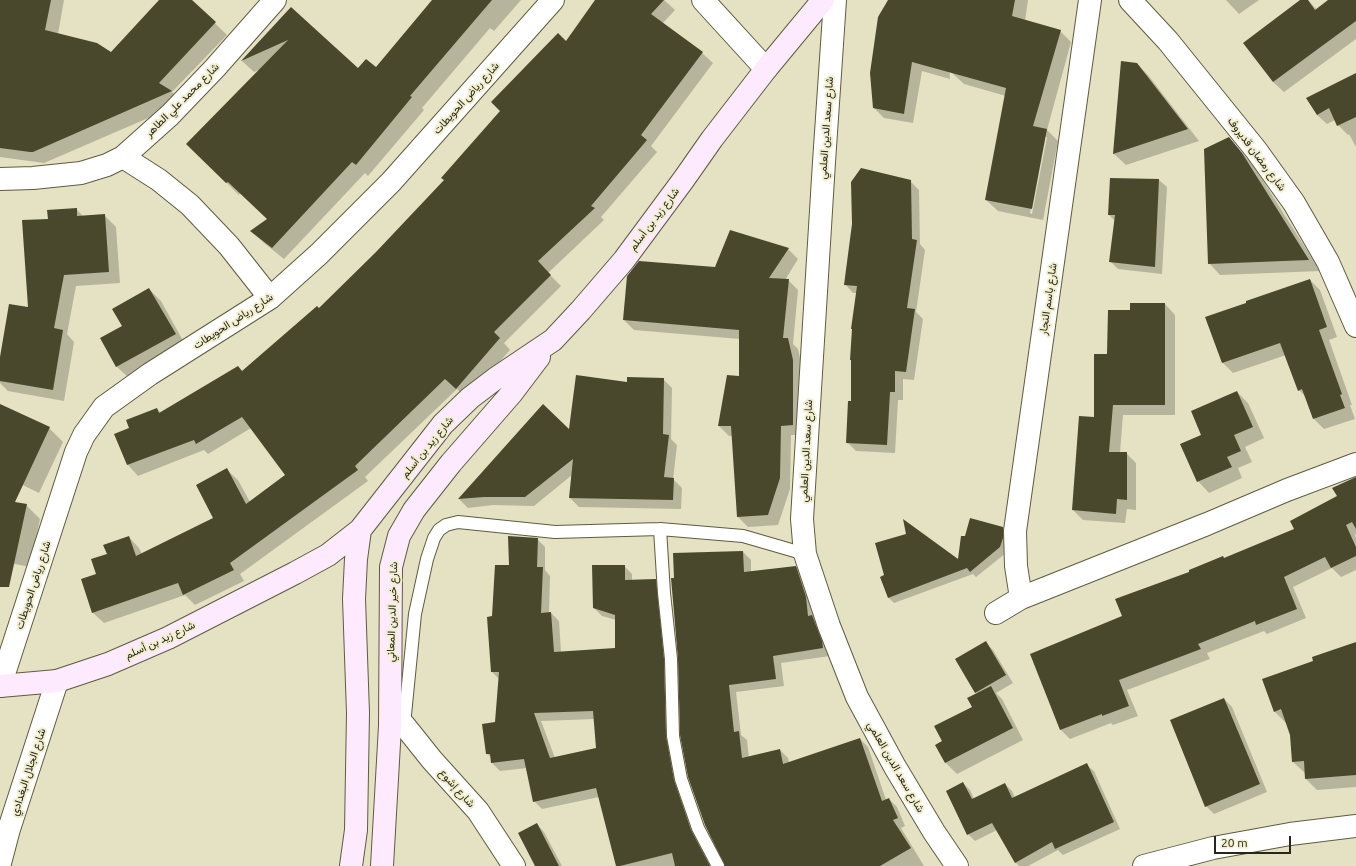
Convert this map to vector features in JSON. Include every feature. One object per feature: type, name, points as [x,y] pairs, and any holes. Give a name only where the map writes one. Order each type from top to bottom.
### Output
[{"type":"street","name":"شارع محمد علي الطاهر","points":[[0,179],[33,178],[81,173],[107,166],[123,157],[170,115],[215,68],[275,0]]},
{"type":"street","name":"شارع رياض الحويطات","points":[[0,686],[76,452],[93,421],[104,408],[150,374],[270,298],[319,254],[391,182],[553,0]]},
{"type":"street","points":[[703,0],[766,69]]},
{"type":"street","name":"شارع زيد بن أسلم","points":[[0,686],[57,681],[108,664],[168,638],[328,555],[360,530],[443,424],[470,398],[495,379],[553,340],[581,310],[624,260],[712,139],[766,69],[823,0]]},
{"type":"street","name":"شارع سعد الدين العلمي","points":[[835,0],[803,511],[805,554],[829,626],[856,697],[895,767],[956,866]]},
{"type":"street","name":"شارع باسم النجار","points":[[1021,598],[1016,566],[1015,531],[1090,0]]},
{"type":"street","name":"شارع رمضان قديروف","points":[[1130,0],[1168,41],[1256,150],[1294,203],[1328,262],[1356,326]]},
{"type":"street","points":[[123,157],[159,180],[190,205],[228,246],[270,298]]},
{"type":"street","name":"شارع خير الدين المعاني","points":[[382,866],[397,725],[390,567],[399,536],[414,510],[511,394],[553,340]]},
{"type":"street","points":[[996,613],[1021,598],[1207,524],[1287,490],[1356,464]]},
{"type":"street","points":[[351,866],[356,830],[358,713],[354,599],[356,559],[360,530]]},
{"type":"street","name":"شارع الجلال البغدادي","points":[[0,863],[9,828],[57,681]]},
{"type":"street","name":"شارع إشوع","points":[[397,725],[432,760],[478,811],[514,866]]},
{"type":"street","points":[[1144,866],[1213,848],[1290,834],[1356,826]]},
{"type":"lane","points":[[397,725],[415,614],[427,559],[434,538],[439,530],[446,525],[458,522],[555,532],[660,529],[743,536],[805,554]]},
{"type":"lane","points":[[660,529],[664,593],[671,659],[673,736],[681,779],[698,828],[718,866]]},
{"type":"building","points":[[0,0],[51,0],[45,30],[97,43],[111,52],[159,0],[192,0],[216,22],[159,83],[172,91],[30,152],[0,148]]},
{"type":"building","points":[[432,0],[492,0],[410,96],[412,97],[356,165],[352,162],[272,248],[250,231],[267,219],[228,182],[226,183],[186,144],[288,40],[241,61],[291,7],[358,68],[366,59],[376,67]]},
{"type":"building","points":[[595,0],[664,0],[651,14],[703,52],[641,135],[647,140],[591,206],[595,208],[538,261],[551,275],[494,332],[500,338],[456,389],[445,379],[355,466],[358,470],[230,563],[234,570],[183,595],[178,583],[92,613],[81,579],[96,574],[91,559],[107,554],[103,545],[129,536],[136,556],[213,518],[196,485],[227,468],[246,504],[285,475],[242,417],[196,444],[194,440],[127,465],[114,434],[129,428],[126,420],[157,408],[159,413],[238,366],[242,371],[317,306],[319,308],[376,252],[444,180],[441,178],[500,111],[491,102],[558,33],[566,41]]},
{"type":"building","points":[[888,0],[1015,0],[1012,16],[1061,30],[1033,126],[1047,129],[1032,209],[985,200],[1006,88],[912,62],[904,114],[873,108],[870,73],[878,17]]},
{"type":"building","points":[[1300,0],[1308,0],[1315,10],[1328,0],[1356,0],[1356,21],[1273,82],[1243,43]]},
{"type":"building","points":[[1121,61],[1137,63],[1188,129],[1113,154]]},
{"type":"building","points":[[1356,73],[1356,117],[1337,126],[1329,108],[1317,115],[1306,98]]},
{"type":"building","points":[[1229,137],[1242,153],[1309,260],[1208,264],[1204,149]]},
{"type":"building","points":[[861,168],[911,180],[912,239],[917,240],[907,308],[915,309],[906,372],[895,371],[895,392],[890,392],[887,445],[846,443],[848,401],[851,401],[851,329],[857,286],[844,285],[852,224],[851,182]]},
{"type":"building","points":[[1110,178],[1159,179],[1155,267],[1109,262],[1115,215],[1108,215]]},
{"type":"building","points":[[77,208],[77,216],[105,214],[109,272],[64,275],[54,328],[63,330],[53,390],[0,381],[0,357],[9,304],[28,307],[22,220],[48,219],[47,210]]},
{"type":"building","points":[[730,230],[789,248],[769,278],[789,279],[783,338],[788,338],[793,360],[793,425],[781,426],[780,478],[768,515],[737,517],[731,426],[718,426],[727,375],[739,376],[739,330],[623,320],[627,276],[639,261],[715,267]]},
{"type":"building","points":[[1310,279],[1327,327],[1319,330],[1342,394],[1340,395],[1345,408],[1313,419],[1302,389],[1298,391],[1280,343],[1222,363],[1205,317]]},
{"type":"building","points":[[149,288],[176,334],[116,367],[100,338],[122,326],[112,309]]},
{"type":"building","points":[[1130,303],[1165,303],[1165,405],[1113,405],[1109,452],[1127,452],[1127,500],[1117,499],[1116,514],[1072,510],[1079,416],[1094,417],[1094,354],[1107,354],[1108,310],[1130,310]]},
{"type":"building","points":[[576,375],[627,382],[627,377],[664,378],[663,434],[669,435],[664,477],[674,478],[673,500],[569,498],[573,459],[525,497],[484,497],[458,499],[543,404],[569,429]]},
{"type":"building","points":[[1237,391],[1253,427],[1234,435],[1241,451],[1227,457],[1232,467],[1197,482],[1180,444],[1201,435],[1191,411]]},
{"type":"building","points":[[0,404],[50,427],[15,502],[27,504],[9,587],[0,587]]},
{"type":"building","points":[[1356,477],[1356,529],[1352,522],[1346,525],[1356,547],[1356,556],[1331,568],[1325,557],[1284,577],[1297,609],[1256,625],[1255,621],[1198,644],[1201,649],[1119,680],[1129,706],[1102,716],[1102,714],[1060,730],[1030,654],[1122,616],[1115,599],[1189,572],[1189,570],[1223,556],[1224,558],[1294,529],[1290,521],[1337,496],[1332,488]]},
{"type":"building","points":[[970,518],[1003,527],[1003,538],[1000,547],[970,572],[967,568],[888,598],[880,577],[884,575],[875,543],[906,534],[903,519],[958,559],[961,536],[965,536]]},
{"type":"building","points":[[508,536],[538,538],[537,567],[543,567],[541,613],[551,612],[554,652],[615,648],[615,615],[593,608],[592,565],[625,565],[625,580],[656,579],[664,659],[666,736],[674,780],[691,830],[710,866],[675,866],[672,853],[616,866],[596,788],[533,802],[524,759],[491,763],[490,754],[486,754],[482,724],[495,722],[499,672],[491,672],[487,617],[492,616],[495,565],[509,565]],"holes":[[[593,711],[596,748],[550,758],[534,713]]]},
{"type":"building","points":[[743,551],[744,572],[796,566],[806,597],[808,616],[812,615],[822,641],[823,648],[773,656],[776,679],[729,685],[734,732],[739,731],[742,758],[780,749],[783,764],[860,738],[882,801],[889,798],[898,818],[893,820],[911,848],[880,866],[725,866],[705,825],[688,777],[680,735],[678,659],[671,578],[674,578],[673,553]]},
{"type":"building","points":[[986,641],[1006,675],[975,693],[955,659]]},
{"type":"building","points":[[1356,642],[1356,775],[1305,779],[1304,761],[1292,762],[1290,735],[1281,709],[1274,712],[1262,679],[1313,661],[1312,657]]},
{"type":"building","points":[[991,686],[1013,728],[945,763],[935,745],[942,741],[934,726],[972,707],[967,698]]},
{"type":"building","points":[[1224,698],[1260,784],[1205,807],[1170,720]]},
{"type":"building","points":[[1087,763],[1114,822],[1055,849],[1052,842],[1015,863],[992,823],[967,835],[946,791],[963,782],[972,799],[1005,783],[1012,798]]},
{"type":"building","points":[[537,823],[559,866],[535,866],[518,833]]}]
